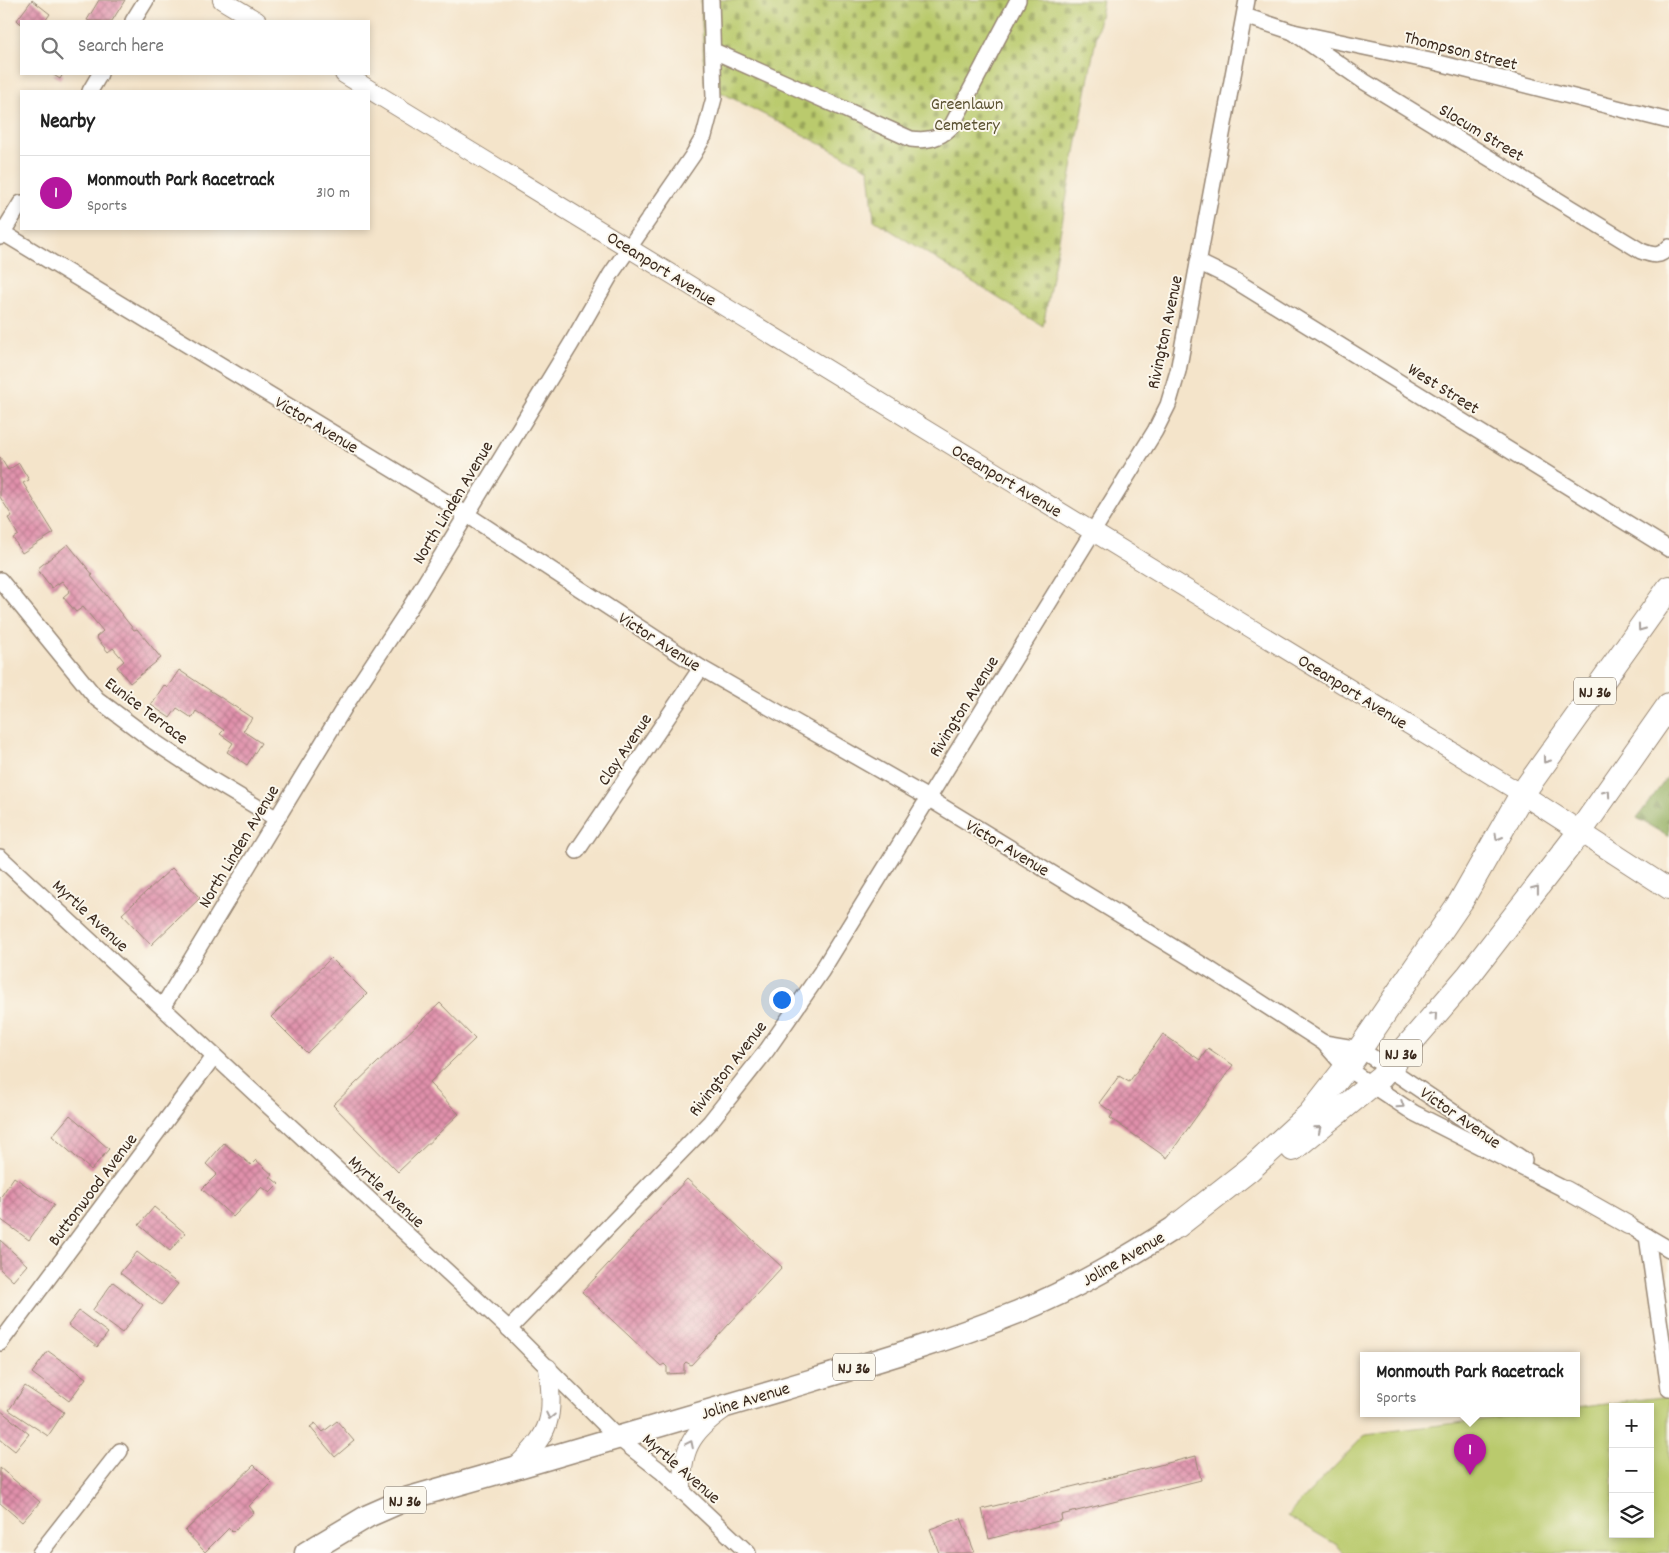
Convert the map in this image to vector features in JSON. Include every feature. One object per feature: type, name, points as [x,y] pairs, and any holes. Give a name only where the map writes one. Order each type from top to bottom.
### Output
[{"type":"highway","name":"NJ 36","points":[[1177,1226],[1265,1156],[1310,1114],[1346,1068],[1461,901],[1522,794],[1669,588]]},
{"type":"highway","name":"NJ 36","points":[[1177,1226],[1269,1169],[1388,1068],[1469,975],[1579,833],[1669,705]]},
{"type":"main road","name":"Oceanport Avenue","points":[[1522,794],[1579,833],[1669,889]]},
{"type":"main road","name":"Joline Avenue","points":[[306,1553],[368,1516],[409,1498],[728,1406],[959,1334],[1020,1311],[1085,1281],[1137,1252],[1177,1226]]},
{"type":"street","points":[[134,20],[146,0]]},
{"type":"street","points":[[222,0],[255,20]]},
{"type":"street","name":"North Linden Avenue","points":[[163,1006],[571,344],[611,274],[693,156],[704,136],[714,98],[711,0]]},
{"type":"street","points":[[714,52],[911,139],[923,141],[935,138],[951,128],[1018,0]]},
{"type":"street","name":"Rivington Avenue","points":[[508,1329],[705,1127],[748,1074],[821,972],[1155,431],[1168,405],[1178,371],[1247,0]]},
{"type":"street","name":"Thompson Street","points":[[1245,16],[1292,32],[1435,62],[1669,120]]},
{"type":"street","name":"Slocum Street","points":[[1292,32],[1407,108],[1641,251],[1663,251]]},
{"type":"street","points":[[91,90],[99,75]]},
{"type":"street","name":"Oceanport Avenue","points":[[346,75],[1522,794]]},
{"type":"street","points":[[1,233],[20,204]]},
{"type":"street","name":"Victor Avenue","points":[[1,233],[466,514],[701,668],[928,798],[1209,969],[1324,1043],[1346,1068],[1414,1114],[1566,1190],[1669,1249]]},
{"type":"street","name":"West Street","points":[[1198,262],[1230,278],[1669,549]]},
{"type":"street","name":"Eunice Terrace","points":[[0,580],[97,699],[160,746],[277,819]]},
{"type":"street","name":"Clay Avenue","points":[[577,851],[701,668]]},
{"type":"street","name":"Myrtle Avenue","points":[[0,856],[508,1329],[617,1437],[682,1491],[748,1553]]},
{"type":"street","name":"Victor Avenue","points":[[1324,1043],[1360,1049],[1566,1190]]},
{"type":"street","name":"Buttonwood Avenue","points":[[0,1343],[214,1056]]},
{"type":"street","points":[[1647,1236],[1669,1389]]},
{"type":"street","points":[[514,1468],[538,1445],[545,1432],[551,1409],[548,1368]]},
{"type":"street","points":[[682,1491],[681,1468],[688,1446],[695,1433],[728,1406]]},
{"type":"street","points":[[40,1553],[120,1451]]},
{"type":"green space","name":"Greenlawn Cemetery","points":[[701,0],[1103,0],[1043,326],[874,220],[869,169],[705,84]]},
{"type":"green space","points":[[1669,775],[1669,837],[1637,818]]},
{"type":"green space","points":[[1669,1396],[1669,1553],[1344,1553],[1337,1545],[1287,1516],[1366,1434],[1505,1417],[1580,1417],[1580,1407],[1609,1404],[1609,1538],[1654,1538],[1654,1403],[1615,1403]]},
{"type":"building","points":[[32,0],[50,14],[46,20],[20,20],[20,23],[17,20]]},
{"type":"building","points":[[99,0],[125,0],[113,20],[87,20]]},
{"type":"building","points":[[54,75],[62,75],[60,79]]},
{"type":"building","points":[[0,457],[8,470],[19,463],[29,480],[23,483],[54,533],[22,553],[13,538],[18,535],[8,518],[12,516],[0,497]]},
{"type":"building","points":[[68,544],[134,630],[137,629],[161,658],[130,683],[117,667],[124,661],[113,648],[108,652],[96,637],[103,631],[83,607],[76,612],[63,597],[70,591],[62,581],[52,588],[37,569]]},
{"type":"building","points":[[179,670],[252,718],[243,731],[261,743],[247,765],[227,752],[233,743],[220,734],[224,730],[196,711],[192,718],[177,708],[170,718],[151,705],[164,685],[167,688]]},
{"type":"building","points":[[172,868],[200,898],[151,945],[122,914]]},
{"type":"building","points":[[331,958],[367,994],[307,1053],[271,1017]]},
{"type":"building","points":[[440,1003],[475,1039],[429,1083],[459,1114],[398,1172],[333,1105]]},
{"type":"building","points":[[1163,1034],[1200,1060],[1208,1048],[1233,1065],[1167,1158],[1110,1118],[1113,1113],[1099,1103],[1119,1076],[1129,1082]]},
{"type":"building","points":[[70,1115],[109,1149],[91,1170],[52,1136]]},
{"type":"building","points":[[224,1143],[251,1165],[256,1160],[273,1175],[270,1177],[279,1184],[270,1193],[262,1187],[233,1217],[202,1189],[217,1174],[206,1164]]},
{"type":"building","points":[[14,1177],[54,1205],[29,1240],[0,1219],[0,1198]]},
{"type":"building","points":[[687,1179],[782,1267],[691,1365],[686,1362],[684,1364],[684,1373],[667,1374],[667,1367],[664,1364],[661,1366],[582,1292]]},
{"type":"building","points":[[154,1207],[185,1233],[170,1251],[139,1225]]},
{"type":"building","points":[[0,1240],[27,1265],[13,1281],[0,1269]]},
{"type":"building","points":[[137,1252],[178,1284],[161,1305],[120,1273]]},
{"type":"building","points":[[113,1282],[143,1305],[122,1333],[92,1311]]},
{"type":"building","points":[[79,1311],[108,1333],[97,1347],[68,1325]]},
{"type":"building","points":[[48,1351],[86,1378],[69,1401],[32,1373]]},
{"type":"building","points":[[25,1386],[64,1412],[48,1436],[9,1410]]},
{"type":"building","points":[[0,1410],[29,1434],[15,1451],[0,1439]]},
{"type":"building","points":[[337,1421],[354,1441],[335,1457],[310,1427],[315,1423],[323,1432]]},
{"type":"building","points":[[1196,1456],[1201,1480],[1061,1515],[1062,1520],[989,1539],[982,1509]]},
{"type":"building","points":[[254,1465],[272,1483],[249,1506],[254,1512],[233,1532],[229,1528],[205,1552],[185,1531]]},
{"type":"building","points":[[0,1468],[40,1502],[22,1522],[0,1503]]},
{"type":"building","points":[[961,1518],[975,1553],[939,1553],[930,1529]]},
{"type":"place","name":"Monmouth Park Racetrack","points":[[1470,1475]]}]
